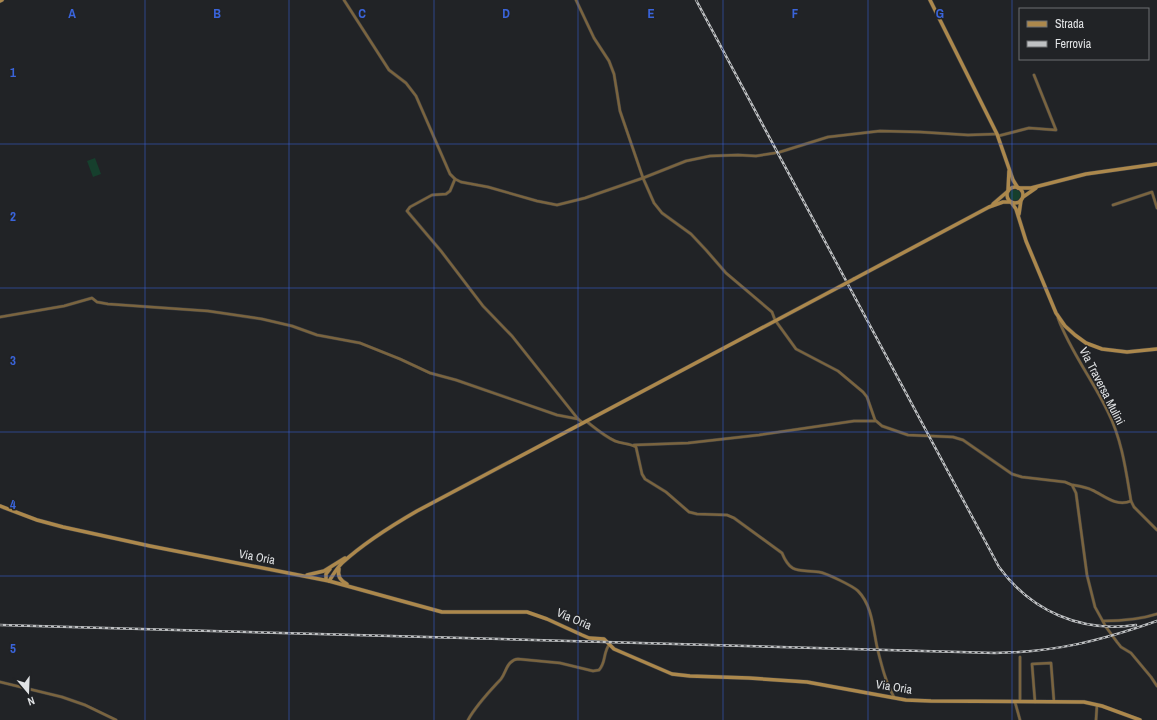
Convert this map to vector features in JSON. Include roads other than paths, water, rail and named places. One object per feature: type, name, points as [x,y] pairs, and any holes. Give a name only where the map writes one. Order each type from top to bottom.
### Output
[{"type":"main road","points":[[930,0],[998,135],[1013,180],[1022,192],[1019,219]]},
{"type":"main road","points":[[989,207],[1012,187],[1026,189],[1086,174],[1157,164]]},
{"type":"main road","points":[[1008,166],[1009,181],[1007,197],[1019,219],[1026,241],[1056,313],[1066,326],[1086,343],[1102,349],[1127,352],[1157,349]]},
{"type":"main road","points":[[303,575],[324,571],[331,568],[417,511],[989,207],[1003,202],[1016,202],[1032,190],[1042,185]]},
{"type":"main road","name":"Via Oria","points":[[0,506],[37,520],[120,540],[328,580],[447,613],[527,612],[548,619],[589,638],[604,639],[609,646],[614,649],[672,674],[807,682],[894,697],[931,701],[1080,702],[1097,704],[1140,720]]},
{"type":"main road","points":[[328,580],[341,564],[372,540]]},
{"type":"main road","points":[[341,564],[338,571],[339,576],[341,580],[352,587]]},
{"type":"main road","points":[[328,580],[326,574],[331,568]]},
{"type":"street","points":[[344,0],[389,70],[406,83],[416,96],[448,169],[454,179],[537,201],[557,204],[585,198],[686,161],[710,156],[756,156],[774,153]]},
{"type":"street","points":[[576,0],[594,38],[609,61],[614,74],[620,111],[643,178],[654,203],[662,214],[691,234],[726,273],[772,312],[775,320],[796,349],[838,371],[864,392],[876,421],[886,428],[905,434],[923,437],[953,437],[963,440],[1012,474],[1061,481],[1072,485],[1081,486],[1120,504],[1131,501]]},
{"type":"street","points":[[780,152],[828,137],[880,131],[998,135],[1029,128],[1056,130],[1034,75]]},
{"type":"street","points":[[454,179],[450,191],[446,194],[432,195],[410,207],[407,211],[441,251],[483,306],[512,336],[578,419]]},
{"type":"street","points":[[1113,205],[1152,192],[1157,208]]},
{"type":"street","points":[[0,317],[64,306],[92,298],[97,302],[108,304],[208,311],[262,319],[292,326],[317,335],[360,343],[430,373],[456,380],[557,415],[578,419],[621,444],[633,445],[688,442],[758,435],[854,421],[876,421]]},
{"type":"street","name":"Via Traversa Mulini","points":[[1056,313],[1077,356],[1109,414],[1123,455],[1131,501],[1134,507],[1157,530]]},
{"type":"street","points":[[633,445],[636,447],[642,474],[645,479],[666,492],[689,512],[697,514],[727,515],[734,518],[782,553],[790,567],[799,571],[819,572],[857,590],[870,612],[878,650],[889,689],[894,697]]},
{"type":"street","points":[[1072,485],[1076,492],[1083,548],[1095,607],[1117,642],[1121,647],[1131,653],[1151,676],[1157,686]]},
{"type":"street","points":[[1103,621],[1129,620],[1157,614]]},
{"type":"street","points":[[468,720],[473,711],[490,689],[502,678],[510,663],[514,660],[518,659],[560,663],[593,671],[599,670],[603,666],[606,649],[609,646]]},
{"type":"street","points":[[1020,657],[1020,702]]},
{"type":"street","points":[[1035,702],[1032,664],[1051,663],[1054,702]]},
{"type":"street","points":[[0,682],[62,697],[86,705],[116,720]]},
{"type":"street","points":[[1015,702],[1020,720]]},
{"type":"street","points":[[1096,720],[1097,704]]},
{"type":"railway","points":[[696,0],[999,567],[1026,596],[1059,616],[1096,626],[1116,627],[1136,625]]},
{"type":"railway","points":[[0,625],[995,653],[1058,648],[1097,640],[1157,621]]}]
